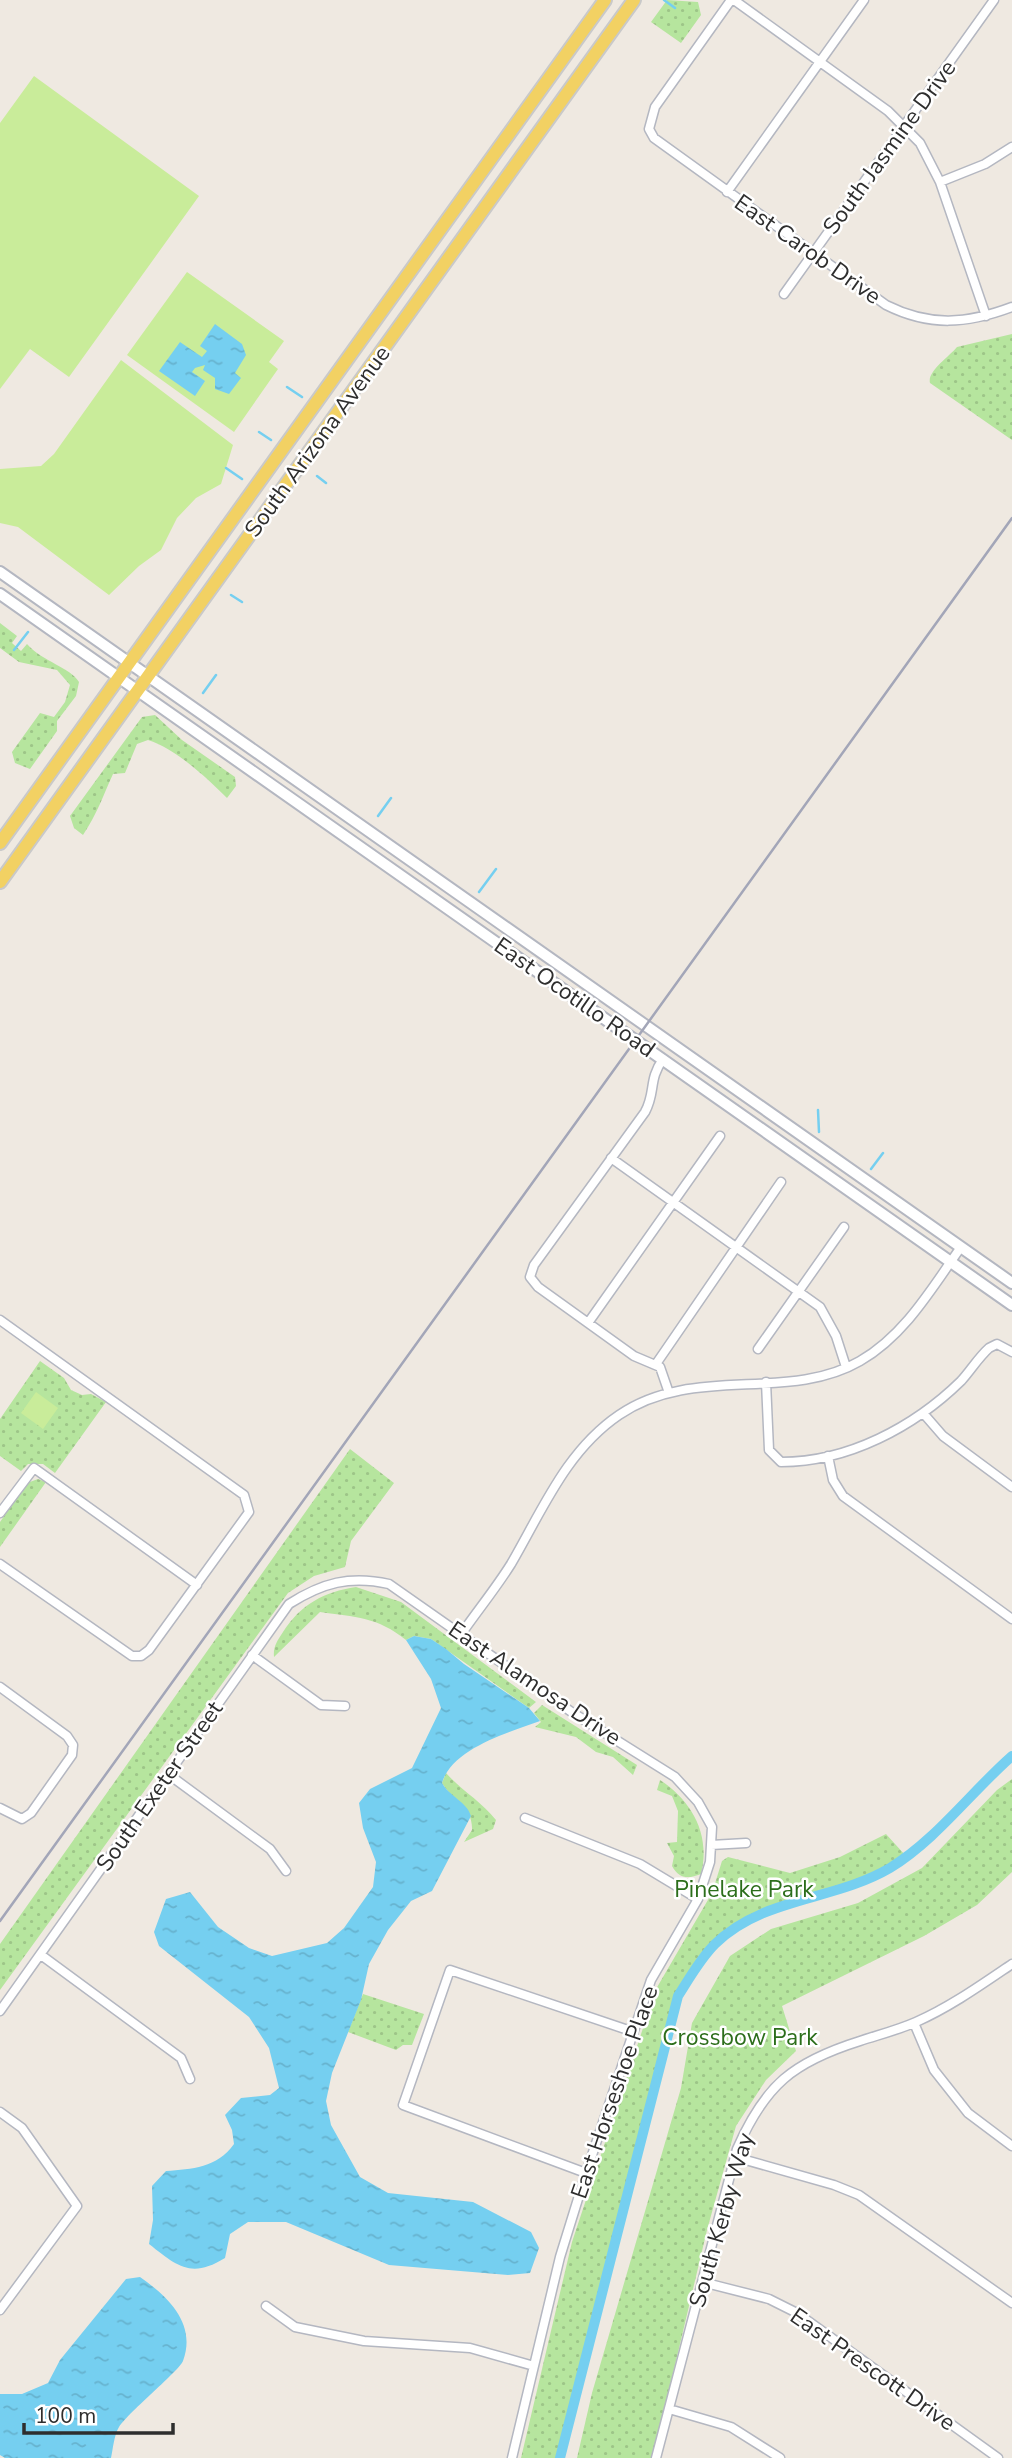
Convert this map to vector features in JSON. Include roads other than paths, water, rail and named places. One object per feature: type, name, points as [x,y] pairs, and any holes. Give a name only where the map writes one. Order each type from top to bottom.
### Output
[{"type":"main road","name":"South Arizona Avenue","points":[[0,843],[605,0]]},
{"type":"main road","name":"South Arizona Avenue","points":[[0,882],[634,0]]},
{"type":"main road","name":"East Ocotillo Road","points":[[0,572],[1012,1283]]},
{"type":"main road","name":"East Ocotillo Road","points":[[0,594],[1012,1305]]},
{"type":"main road","points":[[339,831],[349,816]]},
{"type":"street","points":[[732,0],[905,126],[920,143],[940,181],[986,316]]},
{"type":"street","name":"East Carob Drive","points":[[732,0],[655,107],[649,129],[654,138],[886,305],[915,318],[947,322],[986,316],[1012,307]]},
{"type":"street","points":[[727,192],[864,0]]},
{"type":"street","name":"South Jasmine Drive","points":[[784,294],[994,0]]},
{"type":"street","points":[[940,181],[985,163],[1012,147]]},
{"type":"street","points":[[663,1059],[652,1076],[648,1106],[531,1273],[533,1283],[634,1356],[656,1364],[662,1370],[669,1393]]},
{"type":"street","points":[[588,1323],[720,1136]]},
{"type":"street","points":[[611,1158],[799,1290],[829,1318],[846,1367]]},
{"type":"street","points":[[656,1364],[781,1182]]},
{"type":"street","points":[[758,1349],[844,1227]]},
{"type":"street","points":[[462,1633],[509,1567],[574,1457],[597,1432],[620,1414],[652,1397],[669,1393],[738,1382],[813,1378],[859,1362],[903,1326],[961,1247]]},
{"type":"street","points":[[0,1320],[244,1495],[249,1502],[249,1512],[149,1650],[141,1656],[132,1656],[0,1564]]},
{"type":"street","points":[[766,1382],[769,1450],[775,1458],[788,1462],[828,1456],[877,1439],[923,1413],[963,1379],[989,1348],[997,1345],[1012,1352]]},
{"type":"street","points":[[923,1413],[943,1436],[1012,1487]]},
{"type":"street","points":[[828,1456],[833,1480],[844,1496],[1012,1619]]},
{"type":"street","points":[[0,1513],[34,1468],[197,1585]]},
{"type":"street","name":"East Alamosa Drive","points":[[335,1581],[365,1579],[389,1584],[573,1713],[675,1777],[698,1802],[712,1827]]},
{"type":"street","name":"South Exeter Street","points":[[0,2011],[289,1604],[313,1589],[335,1581]]},
{"type":"street","points":[[252,1655],[321,1705],[345,1706]]},
{"type":"street","points":[[0,1687],[67,1736],[73,1745],[72,1755],[31,1813],[22,1819],[0,1808]]},
{"type":"street","points":[[168,1774],[270,1849],[286,1871]]},
{"type":"street","points":[[525,1818],[640,1864],[698,1899]]},
{"type":"street","name":"East Horseshoe Place","points":[[512,2458],[560,2257],[631,2031],[651,1980],[698,1899],[710,1862],[712,1827]]},
{"type":"street","points":[[711,1845],[746,1843]]},
{"type":"street","points":[[41,1955],[181,2058],[190,2079]]},
{"type":"street","name":"South Kerby Way","points":[[656,2458],[735,2157],[749,2123],[772,2089],[800,2064],[843,2046],[914,2023],[968,1994],[1012,1964]]},
{"type":"street","points":[[586,2173],[403,2105],[450,1970],[631,2031]]},
{"type":"street","points":[[914,2023],[934,2070],[968,2113],[1012,2146]]},
{"type":"street","points":[[0,2112],[22,2128],[77,2206],[0,2310]]},
{"type":"street","points":[[735,2157],[834,2185],[859,2195],[1012,2303]]},
{"type":"street","name":"East Prescott Drive","points":[[702,2282],[769,2299],[797,2313],[998,2458]]},
{"type":"street","points":[[266,2306],[295,2327],[363,2341],[470,2348],[534,2366]]},
{"type":"street","points":[[668,2409],[731,2427],[780,2458]]},
{"type":"water","points":[[215,324],[242,344],[246,355],[235,373],[241,378],[229,394],[215,389],[215,378],[203,370],[205,365],[195,368],[192,372],[205,381],[195,396],[159,371],[180,342],[202,357],[207,351],[200,346]]},
{"type":"water","points":[[414,1636],[431,1639],[446,1649],[529,1708],[540,1721],[498,1736],[469,1751],[448,1771],[442,1783],[466,1807],[471,1816],[432,1891],[411,1901],[388,1930],[369,1964],[361,2000],[332,2073],[326,2101],[331,2125],[360,2177],[388,2193],[473,2202],[531,2232],[539,2248],[530,2273],[508,2275],[389,2265],[286,2222],[248,2222],[230,2234],[225,2258],[203,2268],[193,2269],[176,2264],[149,2244],[153,2220],[152,2186],[166,2171],[203,2166],[220,2158],[234,2144],[232,2130],[225,2115],[241,2098],[270,2095],[279,2088],[269,2048],[249,2017],[159,1946],[154,1932],[166,1899],[190,1892],[218,1927],[249,1948],[272,1956],[327,1943],[344,1928],[373,1887],[376,1862],[363,1828],[359,1803],[370,1789],[412,1768],[441,1708],[431,1679],[406,1640]]},
{"type":"water","points":[[140,2277],[160,2293],[177,2312],[183,2323],[186,2347],[180,2366],[119,2427],[111,2458],[5,2458],[0,2455],[0,2394],[22,2394],[48,2383],[60,2360],[126,2279]]},
{"type":"waterway","points":[[664,0],[675,8]]},
{"type":"waterway","points":[[287,387],[302,397]]},
{"type":"waterway","points":[[259,432],[271,440]]},
{"type":"waterway","points":[[226,468],[242,479]]},
{"type":"waterway","points":[[317,476],[326,483]]},
{"type":"waterway","points":[[231,595],[242,602]]},
{"type":"waterway","points":[[14,650],[28,632]]},
{"type":"waterway","points":[[203,693],[216,675]]},
{"type":"waterway","points":[[378,816],[391,798]]},
{"type":"waterway","points":[[479,892],[496,869]]},
{"type":"waterway","points":[[818,1110],[819,1132]]},
{"type":"waterway","points":[[871,1169],[883,1153]]},
{"type":"waterway","points":[[560,2458],[678,1996],[704,1956],[734,1929],[777,1908],[846,1887],[890,1868],[923,1843],[1012,1756]]},
{"type":"railway","points":[[0,1921],[1012,518]]},
{"type":"park label","name":"Pinelake Park","points":[[744,1889]]},
{"type":"park label","name":"Crossbow Park","points":[[740,2037]]}]
